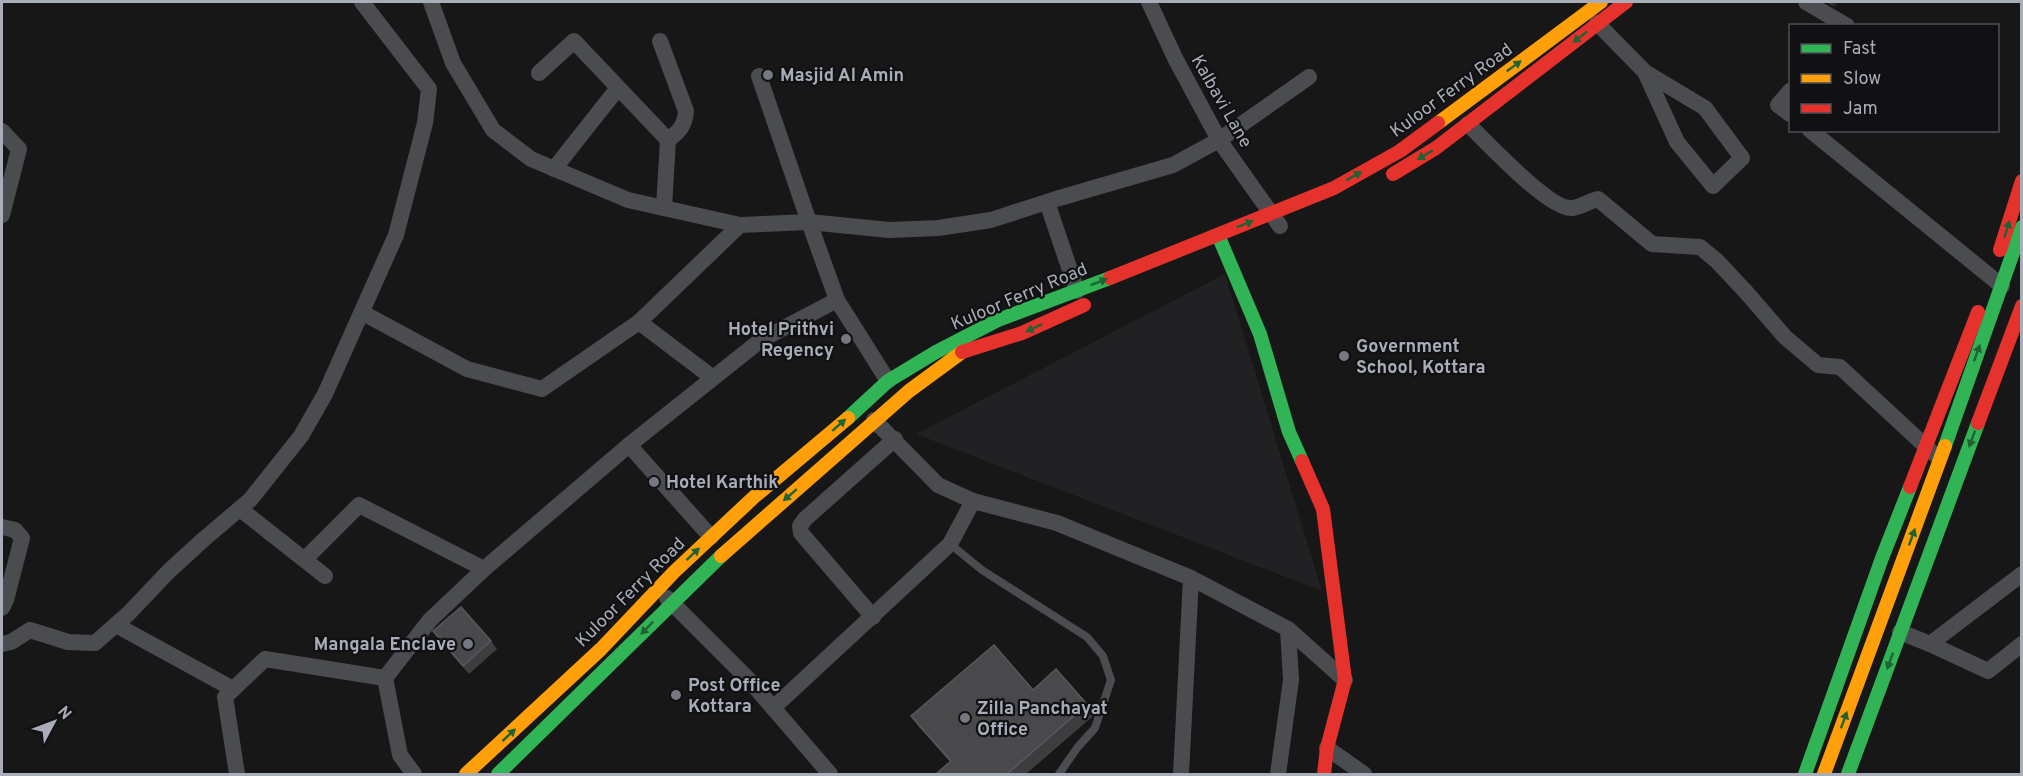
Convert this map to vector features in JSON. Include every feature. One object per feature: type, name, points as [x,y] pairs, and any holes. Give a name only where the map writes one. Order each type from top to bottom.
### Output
[{"type":"main road","name":"Kuloor Ferry Road","points":[[466,774],[601,649],[711,537],[888,381],[936,352],[998,320],[1218,235],[1278,223],[1400,151],[1601,2]]},
{"type":"main road","name":"Kuloor Ferry Road","points":[[1378,183],[1436,148],[1626,2]]},
{"type":"main road","points":[[1824,774],[1940,459],[1996,282],[2022,181]]},
{"type":"main road","points":[[1805,774],[1882,558],[1925,446],[2022,227]]},
{"type":"main road","points":[[1218,235],[1260,334],[1289,432],[1323,509],[1345,680],[1327,748],[1324,774]]},
{"type":"main road","name":"Kuloor Ferry Road","points":[[506,772],[672,602],[726,551],[909,391],[962,352],[1022,333],[1092,302]]},
{"type":"main road","points":[[1848,774],[2021,311]]},
{"type":"street","points":[[2,644],[30,630],[68,642],[95,643],[169,571],[250,500],[301,436],[325,394],[396,235],[423,133],[429,89],[362,2]]},
{"type":"street","points":[[431,2],[453,63],[493,130],[531,159],[628,200],[740,225],[809,222],[889,230],[938,228],[991,220],[1173,165],[1219,140],[1309,77]]},
{"type":"street","name":"Kalbavi Lane","points":[[1149,2],[1175,58],[1219,140],[1278,223]]},
{"type":"street","points":[[1806,2],[1846,24]]},
{"type":"street","points":[[1597,23],[1645,72],[1705,108],[1742,158],[1713,186],[1677,142],[1645,72]]},
{"type":"street","points":[[539,73],[574,41],[668,140],[664,208]]},
{"type":"street","points":[[660,41],[686,111],[685,121],[679,132],[668,140]]},
{"type":"street","points":[[759,76],[837,300],[888,381]]},
{"type":"street","points":[[554,169],[618,88]]},
{"type":"street","points":[[1789,93],[1778,105],[1789,113]]},
{"type":"street","points":[[1468,124],[1505,162],[1553,202],[1571,208],[1598,199],[1652,244],[1700,247],[1717,261],[1785,337],[1818,365],[1840,368],[1940,459]]},
{"type":"street","points":[[2,131],[19,149],[2,215]]},
{"type":"street","points":[[1812,132],[1996,282]]},
{"type":"street","points":[[1047,202],[1077,291]]},
{"type":"street","points":[[363,313],[467,369],[542,389],[639,322],[740,225]]},
{"type":"street","points":[[414,774],[400,755],[385,678],[430,620],[484,569],[761,340],[837,300]]},
{"type":"street","points":[[639,322],[713,378]]},
{"type":"street","points":[[874,420],[938,485],[973,501],[1057,523],[1191,578],[1288,629],[1345,680]]},
{"type":"street","points":[[873,617],[801,533],[800,526],[895,439]]},
{"type":"street","points":[[630,446],[711,537]]},
{"type":"street","points":[[773,708],[950,544],[973,501]]},
{"type":"street","points":[[305,559],[359,505],[484,569]]},
{"type":"street","points":[[240,509],[325,576]]},
{"type":"street","points":[[2,527],[15,530],[22,538],[2,608]]},
{"type":"street","points":[[1930,644],[2022,574]]},
{"type":"street","points":[[1181,774],[1191,578]]},
{"type":"street","points":[[658,589],[749,680],[830,774]]},
{"type":"street","points":[[116,625],[233,689]]},
{"type":"street","points":[[1278,774],[1291,680],[1288,629]]},
{"type":"street","points":[[1900,632],[1988,671],[2022,644]]},
{"type":"street","points":[[237,774],[225,697],[265,659],[385,678]]},
{"type":"street","points":[[1327,748],[1364,774]]},
{"type":"lane","points":[[950,544],[982,570],[1087,636],[1103,656],[1111,680],[1095,728],[1077,748],[1059,774]]},
{"type":"shaded area","points":[[1225,274],[1322,591],[916,434]]},
{"type":"building","name":"Mangala Enclave","points":[[461,607],[491,641],[463,666],[433,631]]},
{"type":"building","name":"Zilla Panchayat Office","points":[[994,645],[1033,690],[1056,669],[1086,703],[1007,774],[936,774],[951,761],[911,716]]},
{"type":"traffic: fast","points":[[1945,446],[2022,227]]},
{"type":"traffic: fast","points":[[1218,235],[1260,334],[1289,432],[1302,461]]},
{"type":"traffic: fast","points":[[848,418],[888,381],[936,352],[998,320],[1110,278]]},
{"type":"traffic: fast","points":[[1848,774],[1978,423]]},
{"type":"traffic: fast","points":[[1805,774],[1882,558],[1910,487]]},
{"type":"traffic: fast","points":[[498,774],[721,556]]},
{"type":"traffic: slow","points":[[1438,123],[1601,2]]},
{"type":"traffic: slow","points":[[721,556],[909,391],[962,352]]},
{"type":"traffic: slow","points":[[466,774],[601,649],[674,572],[754,497],[848,418]]},
{"type":"traffic: slow","points":[[1824,774],[1945,446]]},
{"type":"traffic: jam","points":[[1393,174],[1436,148],[1626,2]]},
{"type":"traffic: jam","points":[[1110,278],[1334,188],[1400,151],[1438,123]]},
{"type":"traffic: jam","points":[[2000,250],[2022,181]]},
{"type":"traffic: jam","points":[[962,352],[1022,333],[1084,305]]},
{"type":"traffic: jam","points":[[1978,423],[2022,306]]},
{"type":"traffic: jam","points":[[1910,487],[1978,312]]},
{"type":"traffic: jam","points":[[1302,461],[1323,509],[1345,680],[1327,748],[1324,774]]},
{"type":"place","name":"Masjid Al Amin","points":[[768,75]]},
{"type":"place","name":"Hotel Prithvi Regency","points":[[846,339]]},
{"type":"place","name":"Government School, Kottara","points":[[1344,356]]},
{"type":"place","name":"Hotel Karthik","points":[[654,482]]},
{"type":"place","name":"Mangala Enclave","points":[[468,644]]},
{"type":"place","name":"Post Office Kottara","points":[[676,695]]},
{"type":"place","name":"Zilla Panchayat Office","points":[[965,718]]}]
